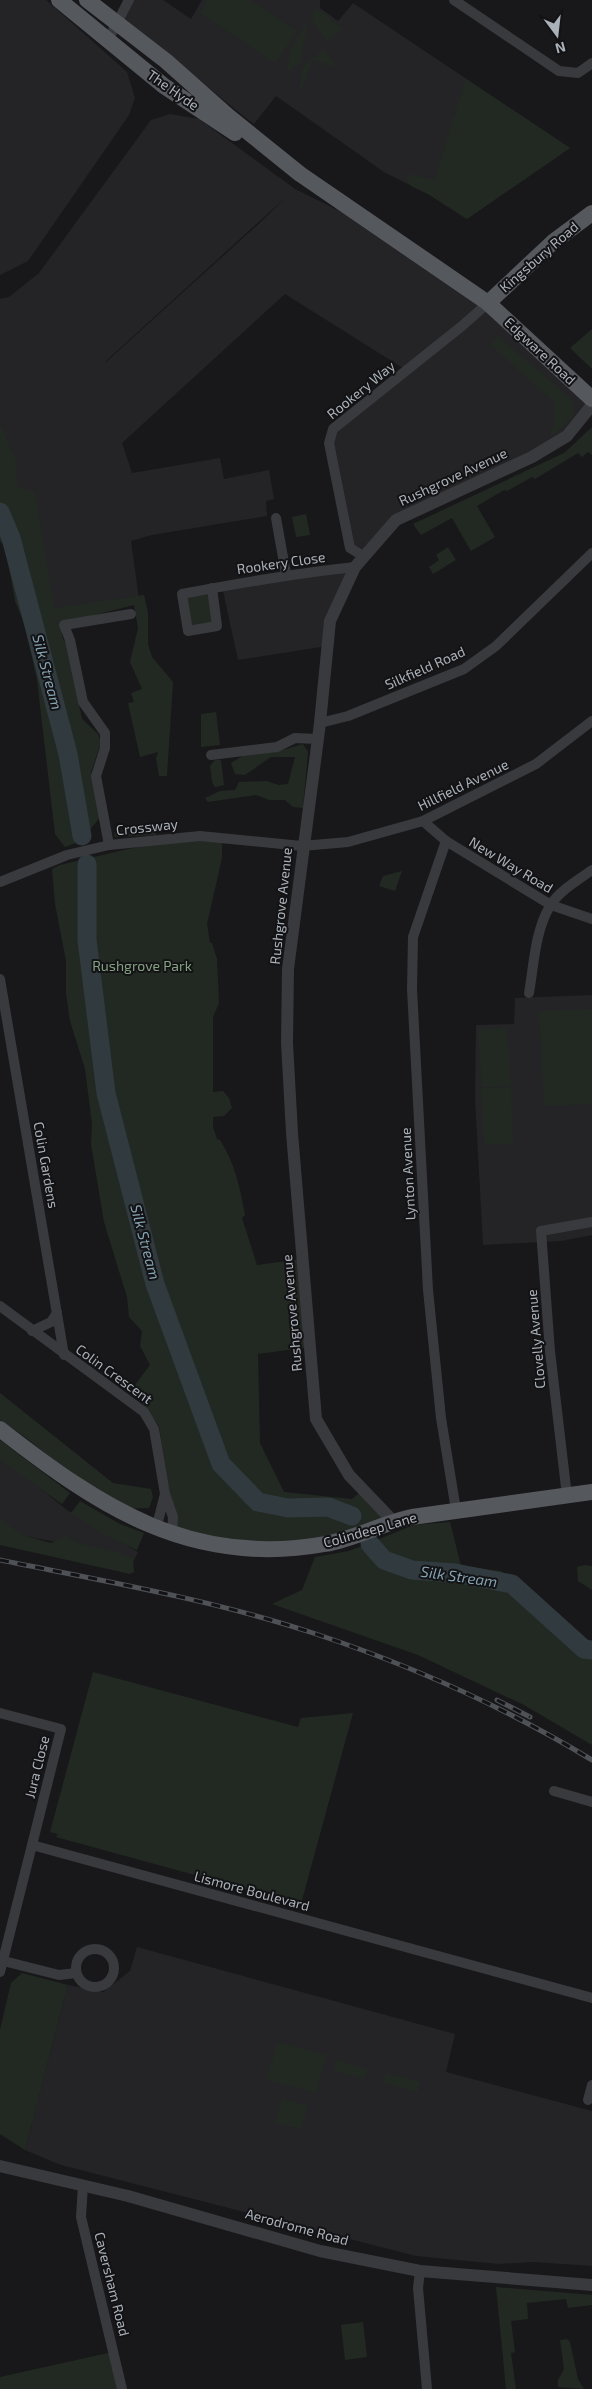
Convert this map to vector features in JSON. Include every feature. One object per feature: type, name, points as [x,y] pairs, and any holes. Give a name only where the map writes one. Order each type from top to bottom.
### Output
[{"type":"main road","name":"The Hyde","points":[[59,0],[164,86],[281,165],[294,169]]},
{"type":"main road","name":"The Hyde","points":[[87,0],[118,22],[294,169],[488,304]]},
{"type":"main road","name":"Kingsbury Road","points":[[488,304],[553,242],[590,218]]},
{"type":"main road","name":"Edgware Road","points":[[488,304],[592,400]]},
{"type":"main road","name":"Colindeep Lane","points":[[0,1429],[93,1497],[172,1534],[228,1547],[290,1549],[335,1542],[393,1521],[456,1510],[592,1492]]},
{"type":"street","points":[[108,40],[129,0]]},
{"type":"street","points":[[454,0],[559,71],[578,73],[592,63]]},
{"type":"street","name":"Rookery Way","points":[[363,556],[350,548],[328,443],[333,428],[488,304]]},
{"type":"street","name":"Rushgrove Avenue","points":[[393,1521],[348,1476],[316,1419],[287,1043],[288,969],[302,846],[320,723],[330,621],[355,567],[396,520],[532,457],[567,436],[592,405]]},
{"type":"street","points":[[276,518],[286,574]]},
{"type":"street","name":"Silkfield Road","points":[[320,723],[348,716],[464,669],[496,646],[592,553]]},
{"type":"street","name":"Rookery Close","points":[[212,588],[217,626],[188,631],[182,594],[212,588],[286,574],[355,567]]},
{"type":"street","points":[[106,846],[96,776],[105,748],[105,733],[83,702],[70,640],[64,625],[132,614]]},
{"type":"street","name":"Hillfield Avenue","points":[[302,846],[348,842],[423,821],[536,764],[592,721]]},
{"type":"street","points":[[210,755],[277,747],[295,738],[317,739]]},
{"type":"street","name":"New Way Road","points":[[423,821],[446,841],[551,905],[592,919]]},
{"type":"street","name":"Crossway","points":[[0,882],[67,856],[106,846],[200,836],[302,846]]},
{"type":"street","name":"Lynton Avenue","points":[[446,841],[413,937],[412,989],[428,1290],[441,1418],[456,1510]]},
{"type":"street","points":[[529,993],[539,932],[551,905],[569,887],[592,870]]},
{"type":"street","name":"Colin Gardens","points":[[0,979],[64,1354]]},
{"type":"street","name":"Clovelly Avenue","points":[[567,1496],[550,1351],[541,1231],[592,1222]]},
{"type":"street","name":"Colin Crescent","points":[[0,1306],[149,1417],[154,1429],[165,1494],[173,1517],[172,1534]]},
{"type":"street","points":[[32,1331],[50,1322],[57,1313]]},
{"type":"street","name":"Colin Crescent","points":[[156,1528],[165,1494]]},
{"type":"street","name":"Jura Close","points":[[0,1713],[61,1729],[32,1845]]},
{"type":"street","points":[[554,1791],[592,1802]]},
{"type":"street","points":[[0,1972],[1,1960],[32,1845]]},
{"type":"street","name":"Lismore Boulevard","points":[[32,1845],[592,1998]]},
{"type":"street","points":[[1,1960],[59,1974],[76,1973]]},
{"type":"street","points":[[588,2100],[592,2085]]},
{"type":"street","name":"Aerodrome Road","points":[[0,2166],[83,2184],[320,2251],[420,2271],[592,2285]]},
{"type":"street","name":"Caversham Road","points":[[83,2184],[81,2217],[122,2389]]},
{"type":"street","points":[[420,2271],[418,2288],[427,2389]]},
{"type":"shaded area","points":[[0,0],[46,0],[127,72],[135,98],[129,115],[28,261],[0,275]]},
{"type":"shaded area","points":[[134,0],[163,0],[191,19],[202,0],[320,0],[320,8],[338,21],[353,3],[570,148],[467,219],[428,194],[384,172],[276,96],[254,124],[123,19]]},
{"type":"shaded area","points":[[170,114],[199,119],[295,189],[392,237],[481,296],[592,399],[567,435],[396,520],[363,557],[350,549],[338,489],[332,429],[406,370],[285,294],[122,443],[132,473],[220,458],[224,479],[269,470],[274,499],[266,501],[267,516],[152,535],[131,541],[139,599],[50,612],[0,457],[0,299],[9,297],[39,273],[151,120]],"holes":[[[286,197],[263,220],[106,362]]]},
{"type":"shaded area","points":[[355,567],[327,646],[238,660],[222,586]]},
{"type":"shaded area","points":[[592,995],[592,1235],[561,1241],[483,1245],[475,1098],[476,1025],[514,1024],[515,998]]},
{"type":"shaded area","points":[[0,1456],[67,1510],[138,1552],[132,1564],[76,1545],[0,1530]]},
{"type":"shaded area","points":[[137,1947],[455,2034],[446,2072],[592,2111],[592,2266],[534,2262],[499,2264],[416,2256],[61,2165],[25,2150],[68,1985],[103,1992],[130,1971]]},
{"type":"green space","points":[[207,0],[250,0],[297,31],[275,63],[200,13]]},
{"type":"green space","points":[[315,8],[343,29],[327,41],[312,20]]},
{"type":"green space","points":[[308,21],[300,63],[287,73],[290,50]]},
{"type":"green space","points":[[324,49],[336,67],[312,60],[301,91],[299,89],[303,67]]},
{"type":"green space","points":[[466,79],[570,148],[467,219],[428,194],[411,186],[406,177],[408,174],[434,180]]},
{"type":"green space","points":[[592,329],[592,369],[570,348]]},
{"type":"green space","points":[[498,336],[572,400],[575,415],[553,436],[549,431],[554,427],[555,403],[491,345]]},
{"type":"green space","points":[[0,425],[16,460],[17,487],[35,492],[54,608],[144,595],[148,612],[148,644],[152,657],[173,682],[167,776],[159,776],[156,759],[158,752],[140,757],[128,703],[134,702],[131,693],[142,689],[130,662],[138,628],[134,605],[59,624],[63,639],[66,642],[82,719],[98,734],[101,743],[91,772],[101,816],[81,841],[65,847],[55,834],[37,680],[24,623],[15,601],[5,546],[0,541]]},
{"type":"green space","points":[[592,427],[592,455],[588,452],[582,457],[578,453],[535,479],[532,477],[507,491],[504,490],[477,506],[495,537],[471,551],[452,518],[421,535],[413,524],[564,453]]},
{"type":"green space","points":[[306,514],[310,535],[296,537],[292,517]]},
{"type":"green space","points":[[448,547],[456,560],[433,574],[429,567],[439,560],[436,555]]},
{"type":"green space","points":[[208,593],[214,623],[191,628],[185,597]]},
{"type":"green space","points":[[216,712],[220,745],[201,747],[201,714]]},
{"type":"green space","points":[[303,744],[308,752],[303,808],[293,807],[285,800],[269,800],[256,795],[208,802],[205,798],[220,791],[235,790],[239,782],[266,781],[279,785],[288,784],[295,757],[271,757],[245,775],[235,774],[231,763],[244,755],[286,749]]},
{"type":"green space","points":[[215,760],[221,760],[224,785],[215,787],[212,782],[210,766]]},
{"type":"green space","points":[[157,824],[156,835],[115,837],[114,832]]},
{"type":"green space","name":"Rushgrove Park","points":[[200,836],[222,838],[222,858],[207,924],[210,943],[212,943],[217,959],[219,1003],[213,1017],[213,1092],[223,1091],[229,1098],[232,1108],[224,1116],[213,1117],[213,1127],[217,1139],[220,1140],[230,1158],[236,1176],[245,1215],[242,1218],[257,1265],[302,1259],[309,1347],[258,1354],[260,1443],[284,1492],[352,1499],[363,1490],[393,1521],[337,1543],[214,1546],[173,1524],[159,1426],[137,1396],[135,1385],[150,1365],[140,1346],[142,1331],[129,1317],[127,1297],[104,1222],[91,1144],[92,1124],[85,1069],[70,1021],[66,993],[66,961],[55,904],[52,869],[60,865],[128,849]]},
{"type":"green space","points":[[402,871],[395,891],[379,886],[383,876]]},
{"type":"green space","points":[[592,1009],[592,1104],[544,1106],[539,1011]]},
{"type":"green space","points":[[507,1028],[511,1086],[482,1087],[478,1029]]},
{"type":"green space","points":[[511,1087],[513,1144],[484,1144],[481,1088]]},
{"type":"green space","points":[[0,1393],[113,1483],[151,1489],[153,1497],[149,1508],[126,1509],[92,1491],[25,1437],[0,1420]]},
{"type":"green space","points":[[0,1440],[70,1493],[62,1504],[0,1460]]},
{"type":"green space","points":[[80,1501],[120,1524],[144,1533],[137,1550],[107,1536],[71,1513]]},
{"type":"green space","points":[[0,1519],[22,1535],[51,1543],[66,1536],[82,1544],[125,1555],[133,1559],[134,1572],[130,1574],[0,1545]]},
{"type":"green space","points":[[450,1522],[461,1566],[501,1571],[592,1647],[592,1745],[524,1705],[418,1655],[272,1604],[302,1590],[315,1557],[349,1551],[414,1525]]},
{"type":"green space","points":[[592,1566],[592,1590],[578,1581],[577,1567]]},
{"type":"green space","points":[[93,1672],[298,1727],[301,1718],[353,1713],[301,1904],[56,1837],[58,1834],[50,1832]]},
{"type":"green space","points":[[22,1973],[68,1985],[25,2150],[0,2134],[0,2030],[11,1983]]},
{"type":"green space","points":[[277,2042],[326,2055],[316,2093],[267,2080]]},
{"type":"green space","points":[[337,2060],[368,2069],[364,2079],[334,2071]]},
{"type":"green space","points":[[386,2073],[420,2082],[417,2092],[383,2083]]},
{"type":"green space","points":[[282,2099],[308,2105],[301,2129],[275,2123]]},
{"type":"green space","points":[[496,2287],[592,2295],[592,2305],[568,2308],[566,2299],[527,2303],[528,2319],[511,2321],[515,2352],[511,2353],[516,2389],[506,2389]]},
{"type":"green space","points":[[363,2322],[367,2357],[345,2360],[341,2325]]},
{"type":"green space","points":[[567,2339],[570,2342],[578,2379],[584,2389],[558,2387],[558,2380],[564,2369],[560,2340]]},
{"type":"green space","points":[[108,2353],[112,2356],[118,2389],[0,2389],[0,2377]]},
{"type":"waterway","name":"Silk Stream","points":[[0,512],[11,538],[68,754],[82,836]]},
{"type":"waterway","name":"Silk Stream","points":[[87,864],[87,940],[106,1093],[155,1284],[221,1464],[258,1502],[288,1508],[328,1507],[352,1516]]},
{"type":"waterway","name":"Silk Stream","points":[[370,1544],[384,1560],[412,1570],[455,1573],[512,1584],[584,1649],[592,1650]]},
{"type":"railway","points":[[0,1560],[197,1601],[275,1621],[349,1645],[421,1673],[491,1705],[592,1760]]},
{"type":"railway","points":[[497,1700],[530,1717]]}]
